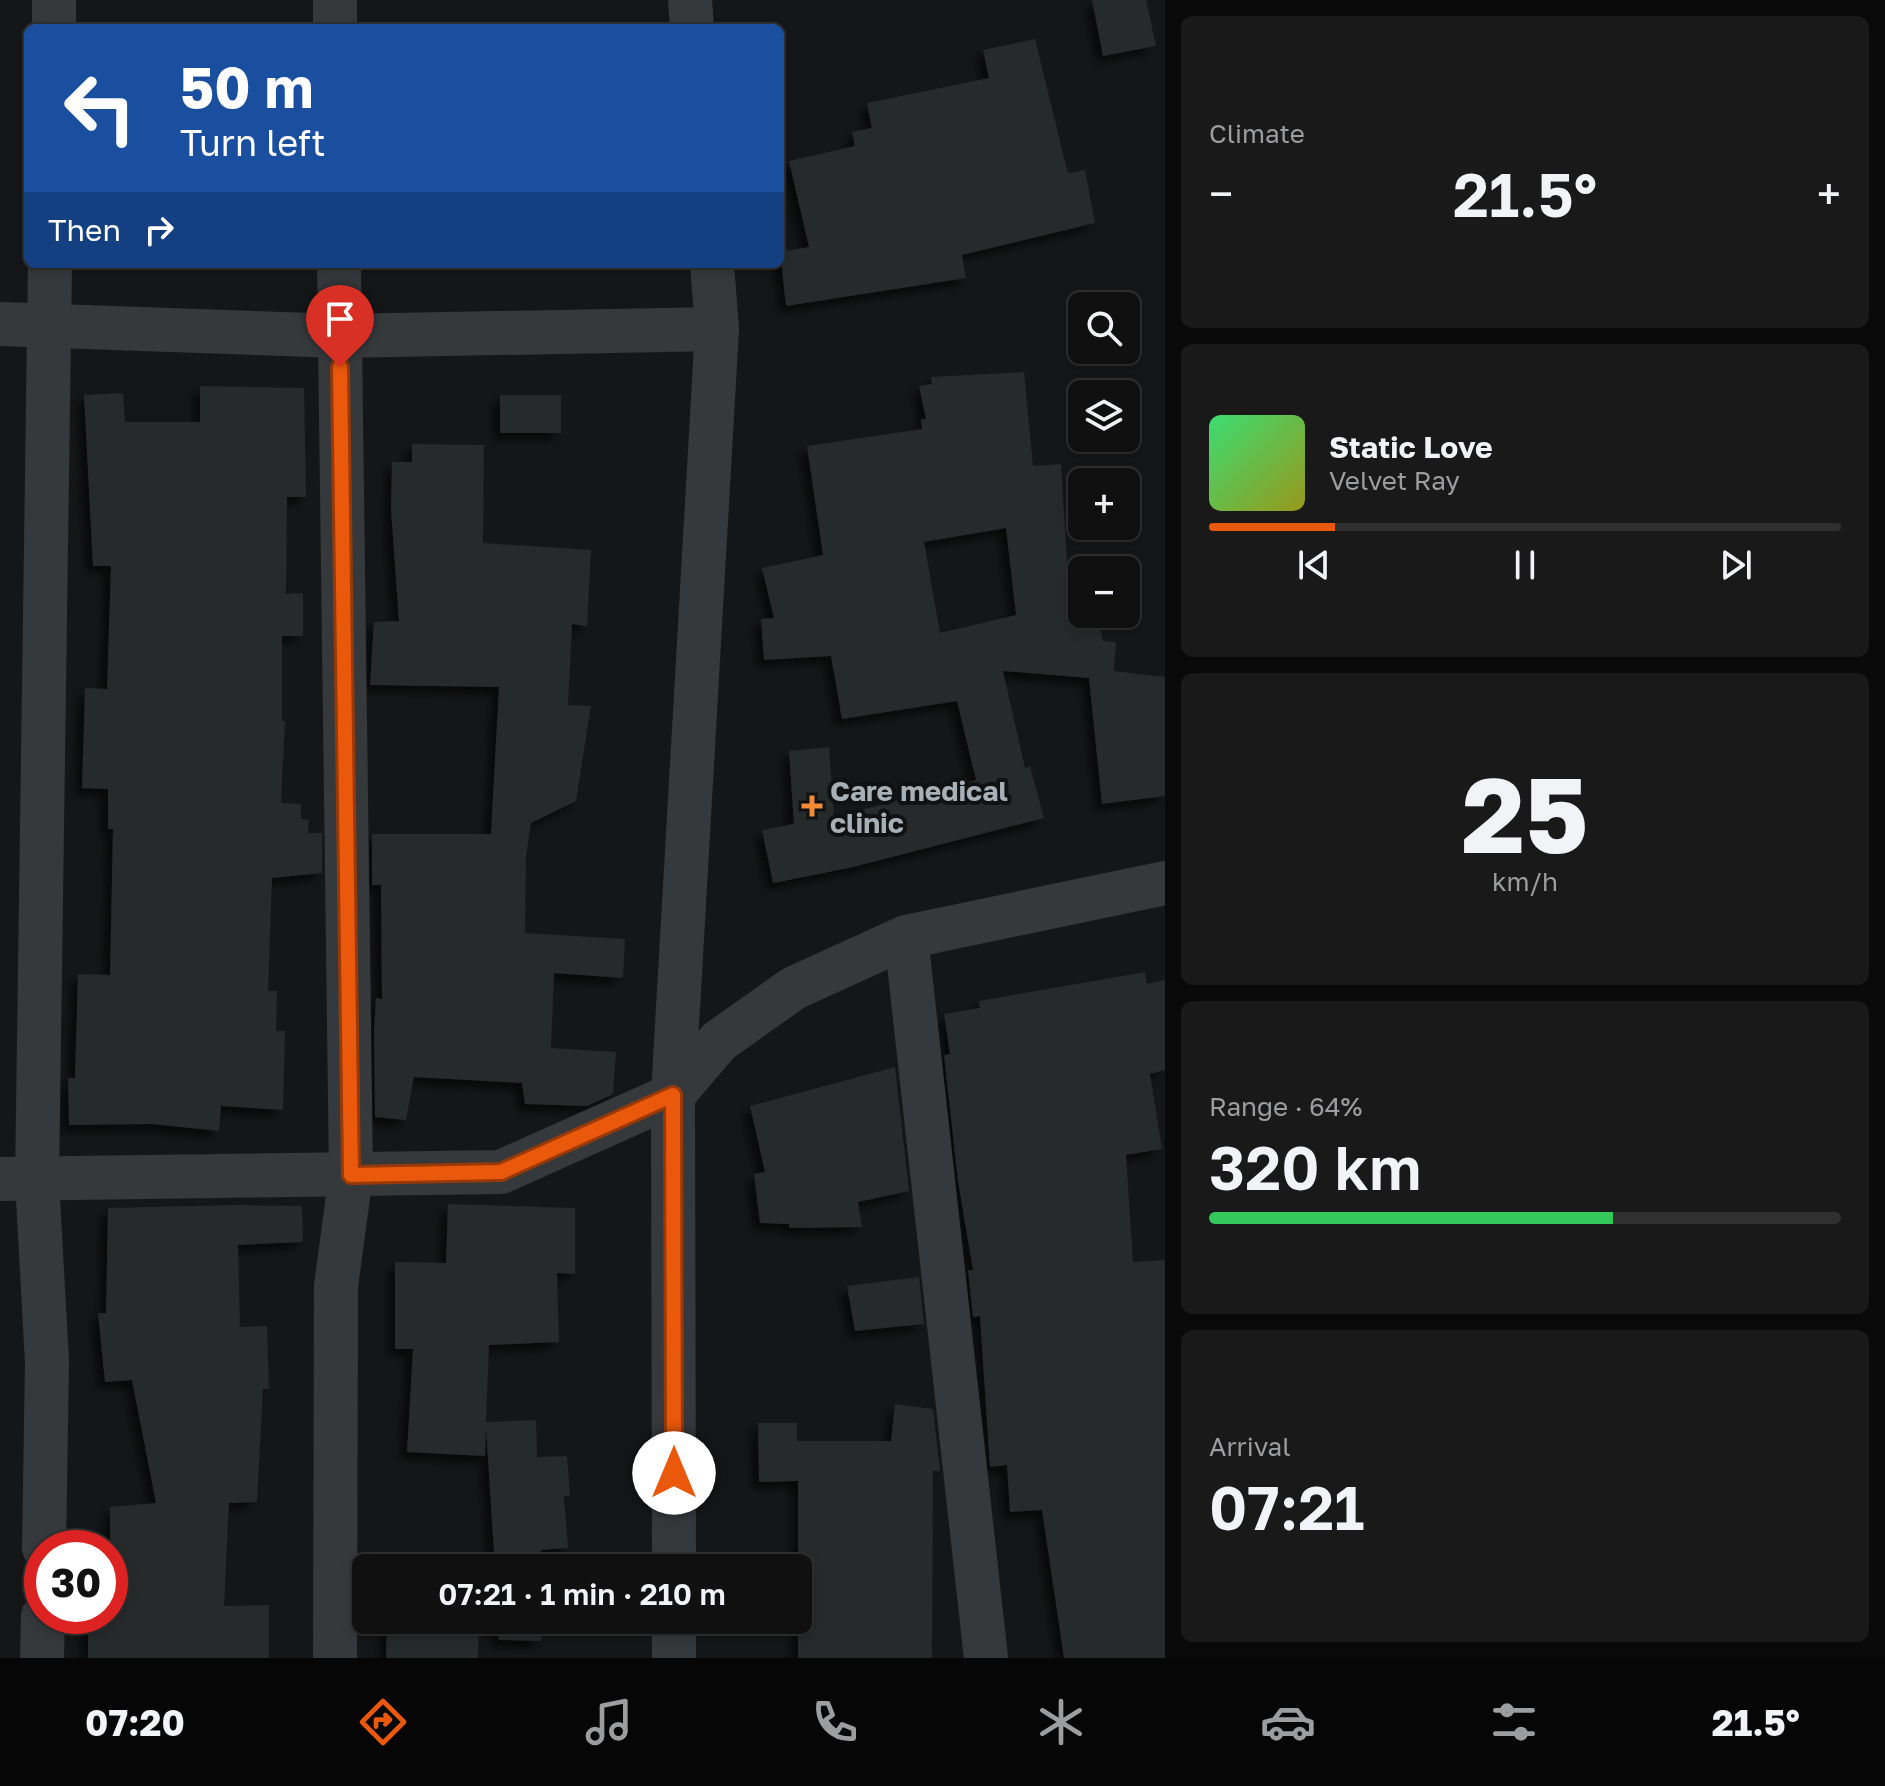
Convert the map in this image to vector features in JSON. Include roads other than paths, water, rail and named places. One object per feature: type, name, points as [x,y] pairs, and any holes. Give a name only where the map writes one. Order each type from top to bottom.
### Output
[{"type":"street","points":[[54,0],[54,24]]},
{"type":"street","points":[[335,0],[335,24]]},
{"type":"street","points":[[690,0],[692,24]]},
{"type":"street","points":[[44,1530],[47,1362],[18,1180],[50,268]]},
{"type":"street","points":[[335,1658],[336,1286],[351,1175],[339,268]]},
{"type":"street","points":[[674,1554],[673,1095],[717,329],[712,268]]},
{"type":"street","points":[[0,324],[340,336],[717,329]]},
{"type":"street","points":[[18,1180],[501,1172],[673,1095],[719,1041],[794,988],[906,937],[1165,883]]},
{"type":"street","points":[[906,937],[986,1658]]},
{"type":"street","points":[[42,1658],[43,1634]]},
{"type":"street","points":[[674,1634],[674,1658]]},
{"type":"place","name":"Care medical clinic","points":[[812,806]]}]
